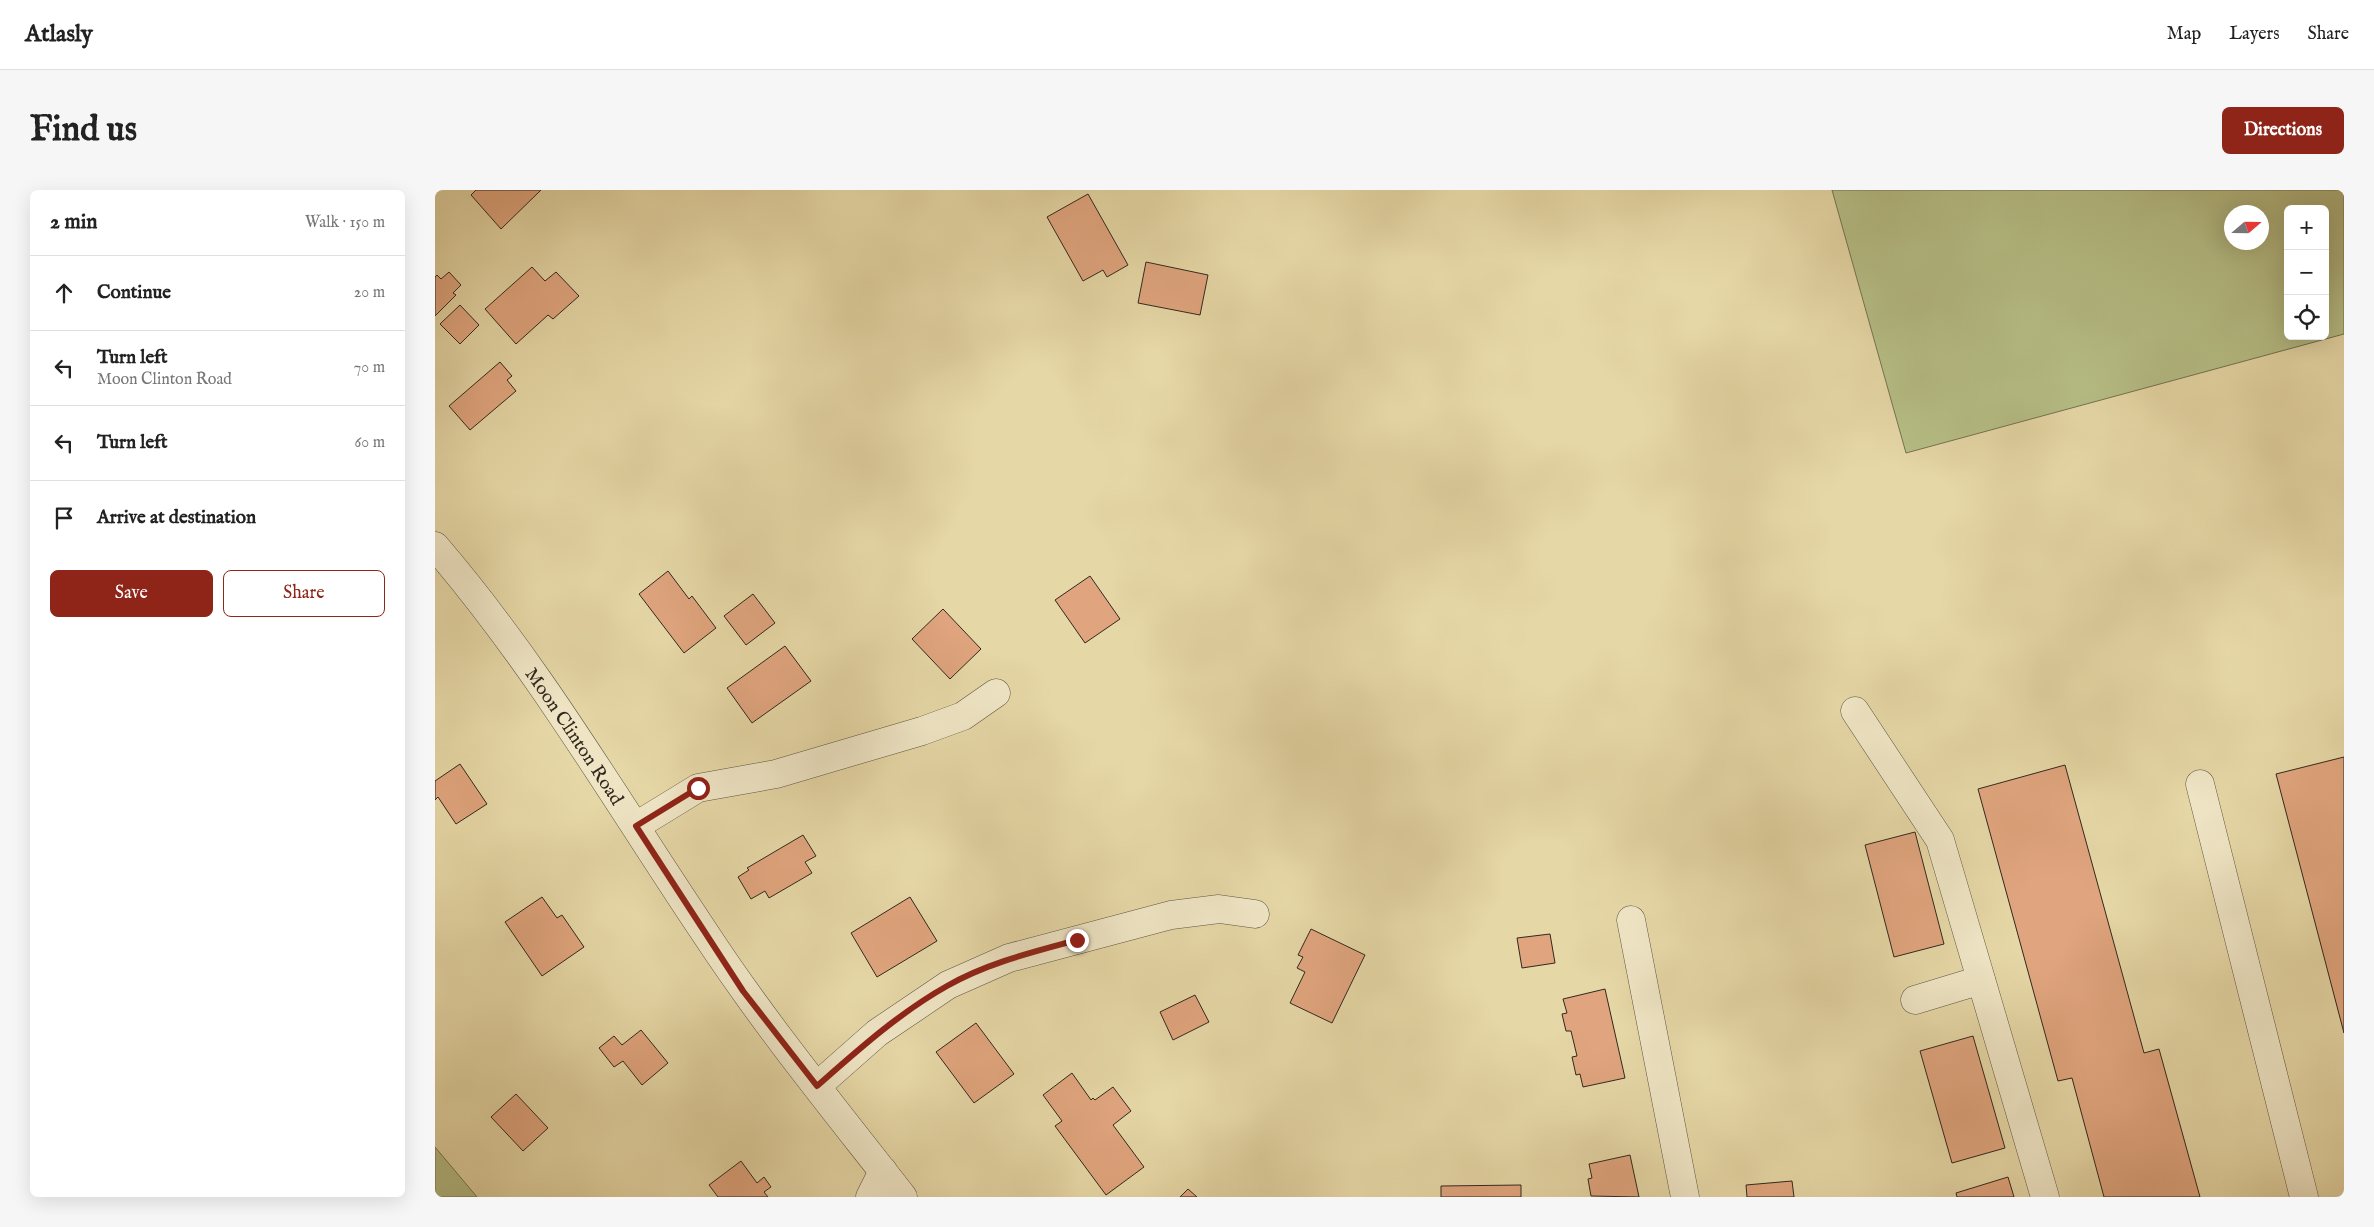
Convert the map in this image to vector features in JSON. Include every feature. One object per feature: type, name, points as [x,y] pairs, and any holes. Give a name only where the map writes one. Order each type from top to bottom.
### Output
[{"type":"street","name":"Moon Clinton Road","points":[[435,546],[527,662],[743,991],[903,1197]]},
{"type":"street","points":[[636,826],[698,788],[776,774],[913,734],[963,716],[996,693]]},
{"type":"street","points":[[1855,711],[1940,840],[2045,1197]]},
{"type":"street","points":[[2200,784],[2305,1197]]},
{"type":"street","points":[[817,1086],[877,1033],[948,985],[1009,958],[1171,915],[1219,909],[1255,914]]},
{"type":"street","points":[[1631,920],[1685,1197]]},
{"type":"street","points":[[1915,1000],[1981,980]]},
{"type":"street","points":[[870,1197],[883,1171]]},
{"type":"green space","points":[[1832,190],[2344,190],[2344,334],[2329,338],[2329,205],[2284,205],[2284,340],[2322,340],[1906,453]]},
{"type":"green space","points":[[435,1147],[477,1197],[435,1197]]},
{"type":"building","points":[[476,190],[541,190],[501,229],[471,195]]},
{"type":"building","points":[[1088,194],[1128,265],[1107,277],[1103,270],[1083,281],[1047,217]]},
{"type":"building","points":[[1146,262],[1208,275],[1200,315],[1138,303]]},
{"type":"building","points":[[532,267],[545,281],[556,272],[579,296],[553,319],[548,315],[516,344],[485,309]]},
{"type":"building","points":[[449,272],[461,285],[453,293],[456,295],[435,316],[435,277],[437,275],[441,279]]},
{"type":"building","points":[[460,305],[479,325],[460,344],[440,324]]},
{"type":"building","points":[[500,362],[512,376],[507,380],[516,391],[470,430],[449,406]]},
{"type":"building","points":[[668,571],[689,599],[692,596],[716,628],[684,653],[639,594]]},
{"type":"building","points":[[1090,576],[1120,619],[1085,643],[1055,600]]},
{"type":"building","points":[[753,594],[775,623],[746,645],[724,616]]},
{"type":"building","points":[[943,609],[981,649],[950,679],[912,639]]},
{"type":"building","points":[[785,646],[811,681],[752,723],[727,688]]},
{"type":"building","points":[[2344,757],[2344,1033],[2276,774]]},
{"type":"building","points":[[460,764],[487,804],[456,824],[438,797],[435,800],[435,781]]},
{"type":"building","points":[[2065,765],[2144,1053],[2159,1049],[2200,1197],[2104,1197],[2072,1078],[2058,1081],[1978,789]]},
{"type":"building","points":[[1915,832],[1944,944],[1894,957],[1865,845]]},
{"type":"building","points":[[803,835],[816,856],[805,862],[812,873],[769,898],[765,891],[751,899],[738,877],[749,870],[747,868]]},
{"type":"building","points":[[542,897],[557,918],[562,915],[584,947],[542,976],[505,922]]},
{"type":"building","points":[[910,897],[937,941],[877,977],[851,933]]},
{"type":"building","points":[[1311,929],[1365,955],[1332,1023],[1290,1003],[1305,972],[1297,968],[1303,957],[1298,955]]},
{"type":"building","points":[[1550,934],[1555,963],[1522,968],[1517,938]]},
{"type":"building","points":[[1605,989],[1625,1078],[1583,1087],[1580,1074],[1576,1075],[1572,1057],[1577,1056],[1571,1031],[1566,1031],[1562,1014],[1567,1013],[1563,999]]},
{"type":"building","points":[[1195,995],[1209,1022],[1173,1040],[1160,1012]]},
{"type":"building","points":[[976,1023],[1014,1074],[974,1103],[936,1052]]},
{"type":"building","points":[[641,1030],[668,1063],[642,1085],[623,1061],[614,1067],[599,1048],[614,1036],[622,1045]]},
{"type":"building","points":[[1973,1036],[2005,1148],[1952,1163],[1920,1051]]},
{"type":"building","points":[[1072,1073],[1091,1100],[1093,1098],[1095,1100],[1113,1087],[1131,1111],[1113,1125],[1144,1167],[1106,1195],[1055,1126],[1062,1121],[1043,1095]]},
{"type":"building","points":[[516,1094],[548,1128],[523,1151],[491,1117]]},
{"type":"building","points":[[1630,1155],[1639,1197],[1591,1196],[1588,1179],[1592,1178],[1589,1164]]},
{"type":"building","points":[[741,1161],[757,1183],[764,1177],[771,1187],[764,1192],[768,1197],[718,1197],[709,1185]]},
{"type":"building","points":[[2008,1177],[2014,1197],[1957,1197],[1956,1193]]},
{"type":"building","points":[[1792,1181],[1794,1197],[1747,1197],[1746,1185]]},
{"type":"building","points":[[1521,1185],[1521,1197],[1441,1197],[1441,1186]]},
{"type":"building","points":[[1188,1189],[1197,1197],[1180,1197]]},
{"type":"route","points":[[698,788],[636,826],[743,991],[817,1086],[877,1033],[948,985],[1009,958],[1077,940]]}]
